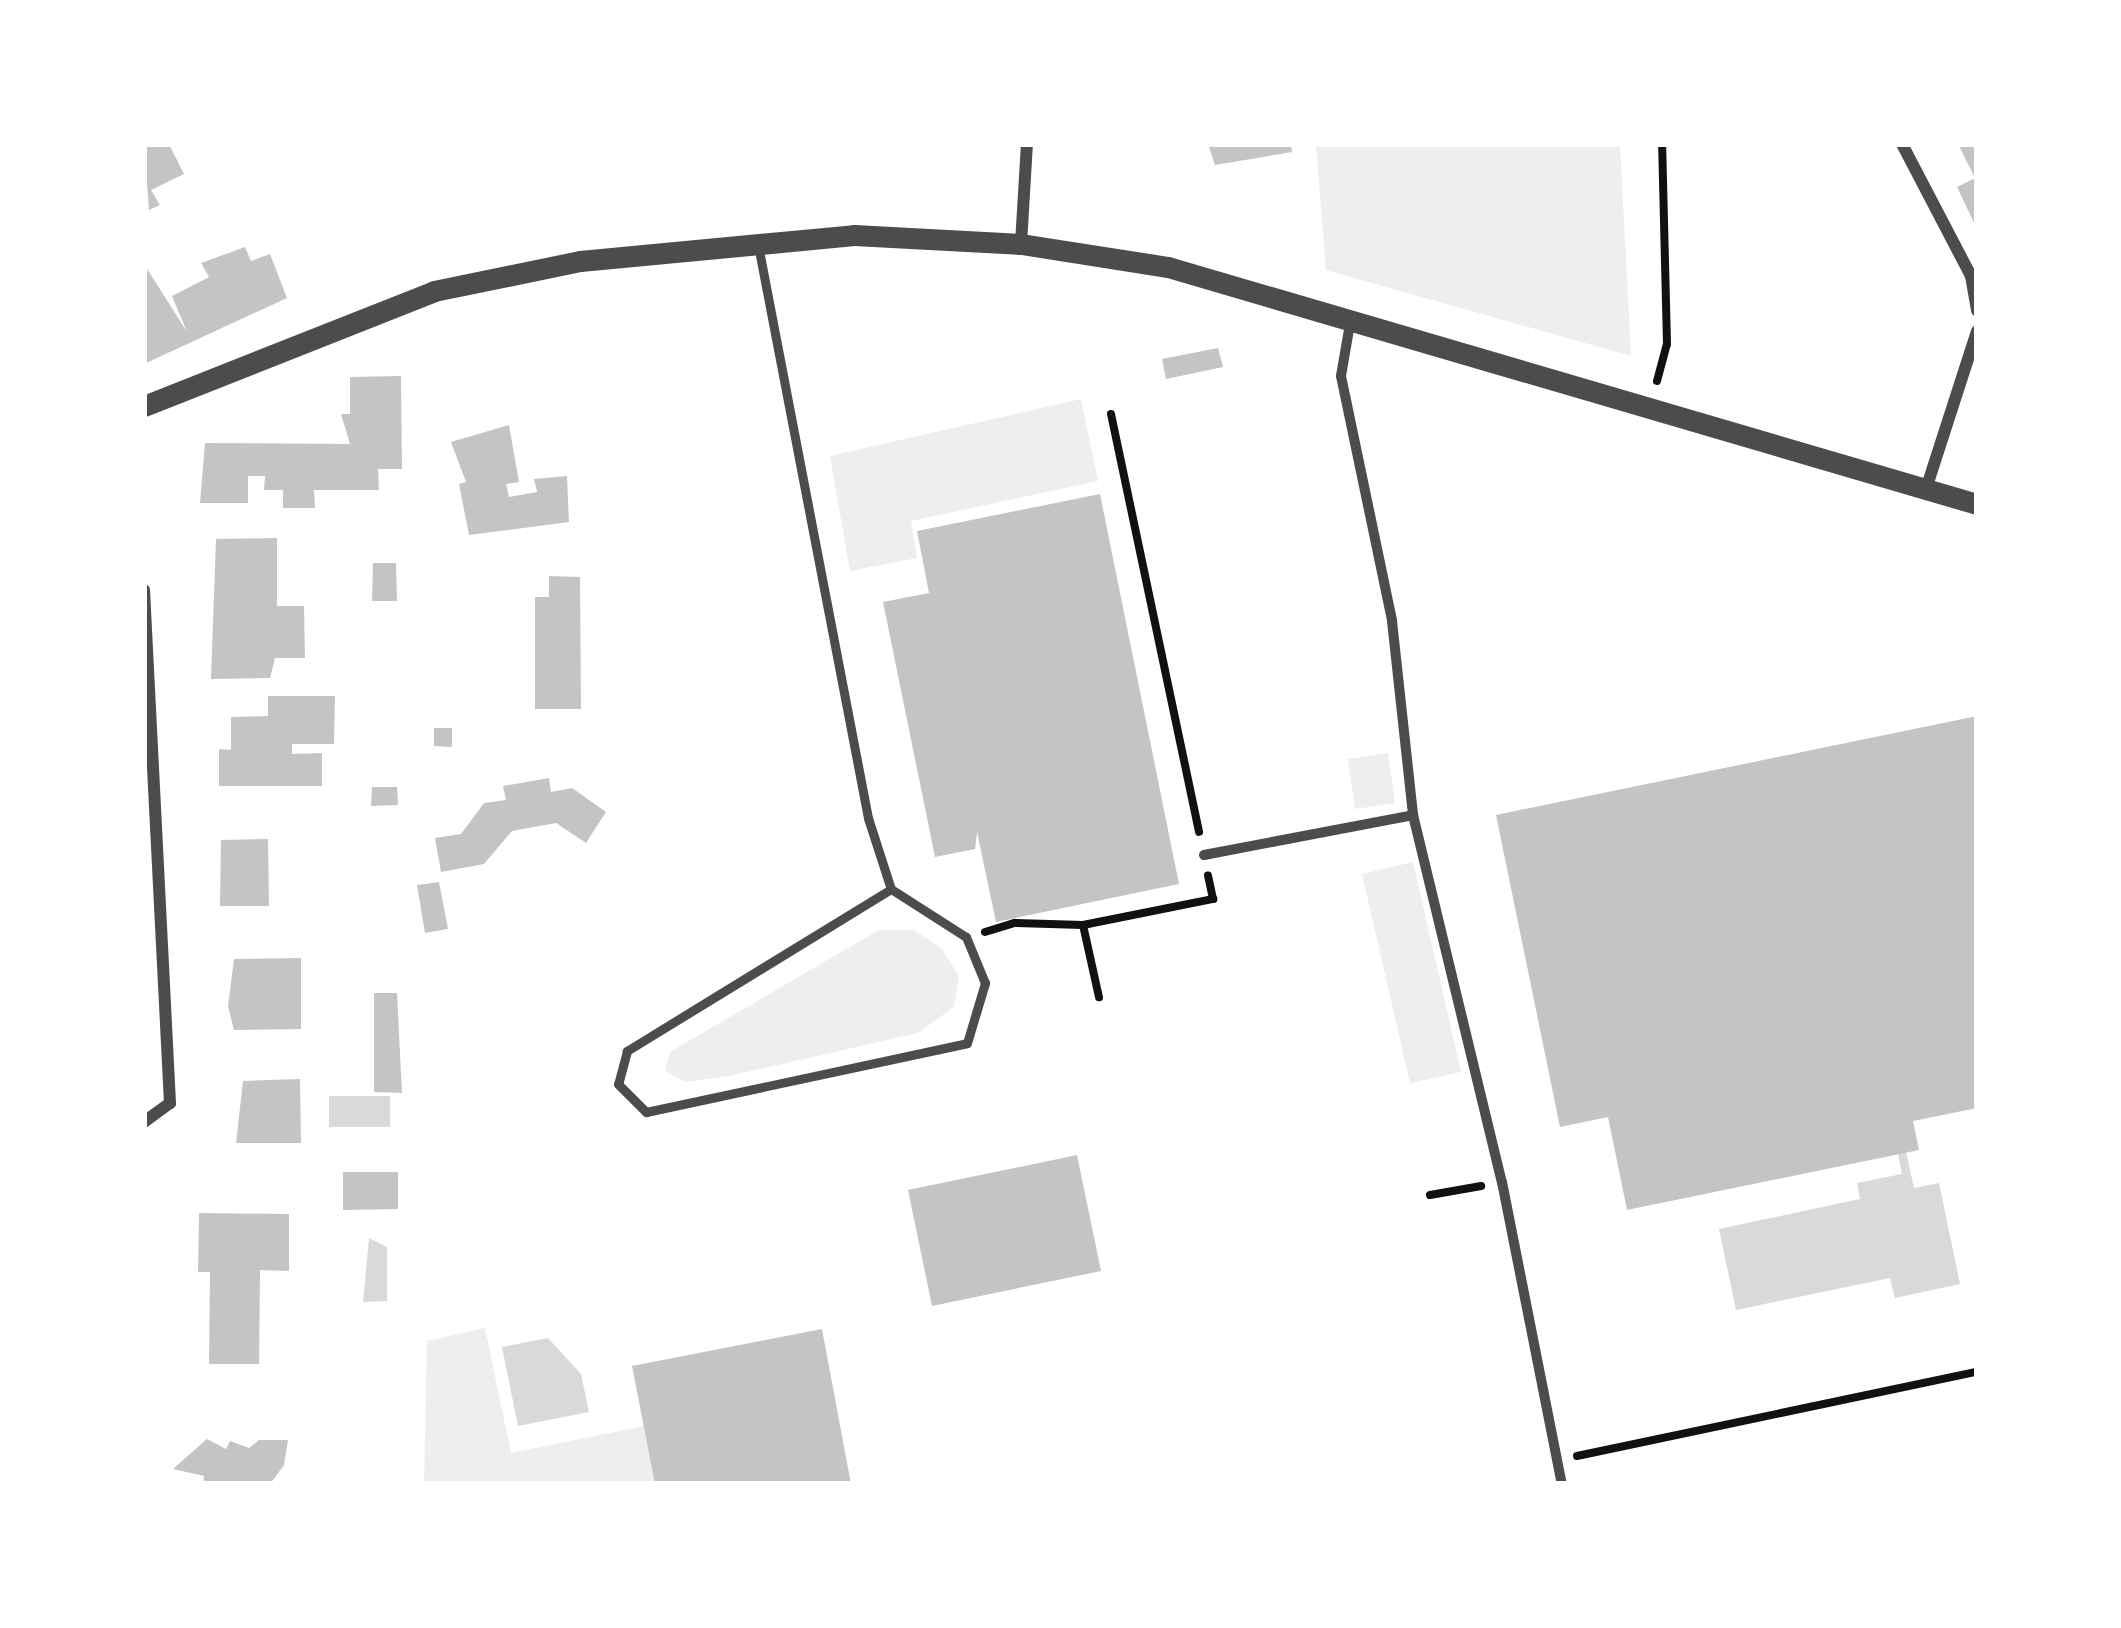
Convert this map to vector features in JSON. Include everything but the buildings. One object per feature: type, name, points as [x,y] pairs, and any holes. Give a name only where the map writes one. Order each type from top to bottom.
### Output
[{"type":"street","points":[[1021,244],[1027,144]]},
{"type":"street","points":[[1902,144],[1971,276],[1977,310]]},
{"type":"street","points":[[144,406],[434,291],[580,261],[758,239],[1021,244],[1168,267],[1977,504]]},
{"type":"street","points":[[1351,318],[1341,376],[1392,621],[1413,815],[1502,1182],[1562,1484]]},
{"type":"street","points":[[1926,490],[1977,331]]},
{"type":"street","points":[[1961,388],[1977,393]]},
{"type":"street","points":[[144,590],[150,904],[170,1103],[144,1122]]},
{"type":"street","points":[[1204,855],[1413,815]]},
{"type":"lane","points":[[758,239],[761,290],[868,818],[891,889],[966,937],[985,983],[968,1043],[646,1112],[618,1084],[628,1051],[891,889]]},
{"type":"path","points":[[1651,406],[1667,344],[1662,144]]},
{"type":"path","points":[[966,937],[1016,923],[1082,926],[1213,899],[1111,414]]},
{"type":"path","points":[[1082,926],[1099,998]]},
{"type":"path","points":[[1430,1196],[1502,1182]]},
{"type":"path","points":[[1558,1460],[1977,1372]]},
{"type":"shaded area","points":[[1316,144],[1620,144],[1631,356],[1326,270]]},
{"type":"shaded area","points":[[1081,399],[1098,481],[911,521],[917,558],[850,571],[830,456]]},
{"type":"shaded area","points":[[1388,753],[1395,803],[1355,809],[1348,759]]},
{"type":"shaded area","points":[[1413,862],[1461,1072],[1410,1083],[1362,874]]},
{"type":"shaded area","points":[[879,930],[914,930],[942,949],[959,976],[954,1007],[918,1033],[729,1076],[686,1082],[665,1071],[670,1052]]},
{"type":"shaded area","points":[[329,1096],[390,1096],[390,1127],[329,1127]]},
{"type":"shaded area","points":[[1906,1152],[1914,1188],[1939,1183],[1960,1284],[1895,1298],[1890,1278],[1736,1310],[1719,1229],[1860,1199],[1857,1183],[1902,1174],[1898,1154]]},
{"type":"shaded area","points":[[369,1238],[387,1247],[387,1301],[363,1302]]},
{"type":"shaded area","points":[[485,1328],[511,1453],[644,1426],[655,1484],[424,1484],[427,1341]]},
{"type":"shaded area","points":[[548,1338],[581,1374],[589,1412],[518,1426],[502,1347]]}]
